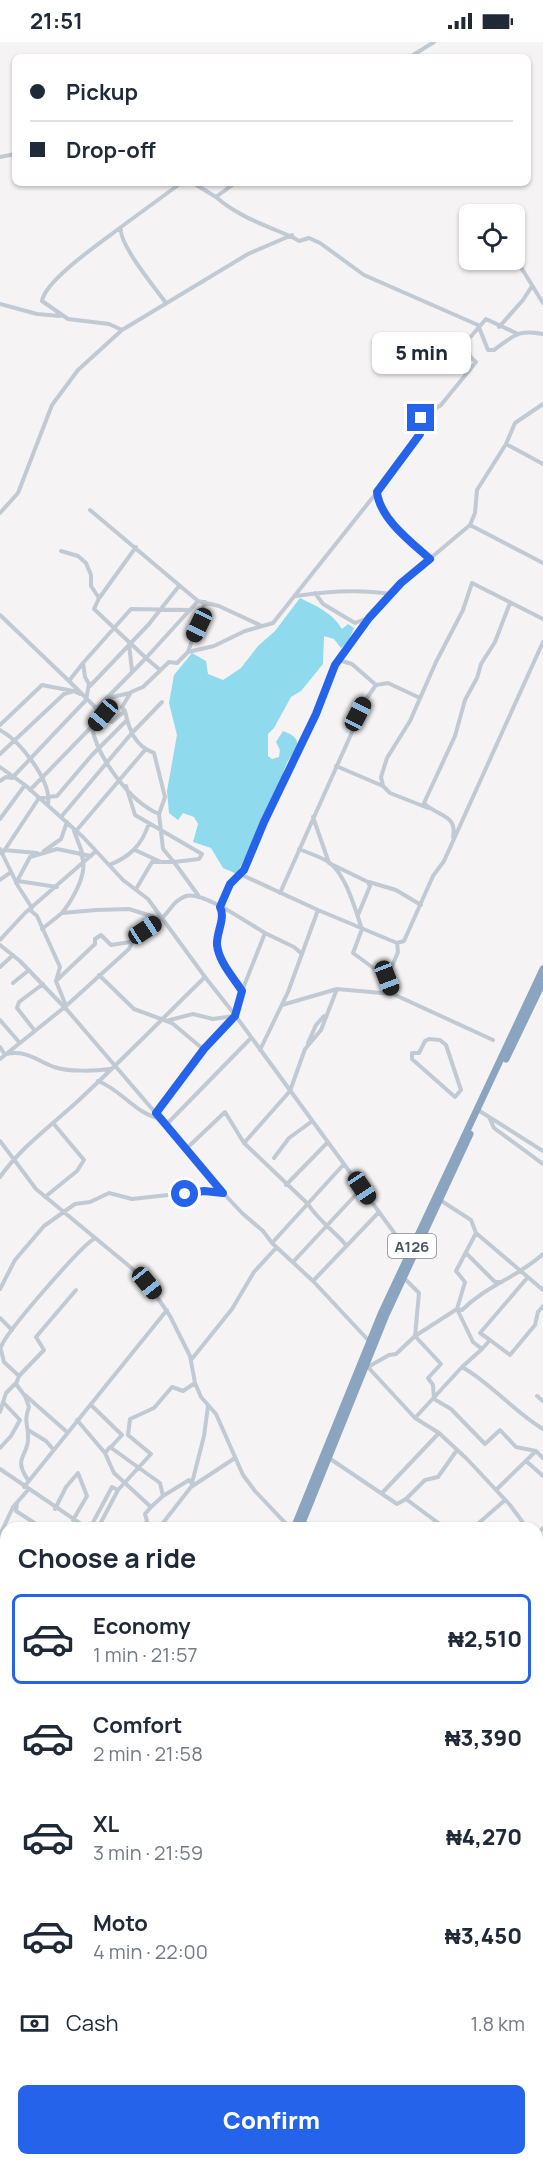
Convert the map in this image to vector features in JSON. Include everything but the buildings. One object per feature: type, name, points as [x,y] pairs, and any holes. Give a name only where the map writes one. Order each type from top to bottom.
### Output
[{"type":"highway","name":"A126","points":[[302,1522],[404,1278],[543,969]]},
{"type":"highway","name":"A126","points":[[295,1522],[409,1253],[543,982]]},
{"type":"street","points":[[415,54],[434,42]]},
{"type":"street","points":[[61,316],[42,301],[43,294],[69,267],[177,186]]},
{"type":"street","points":[[198,186],[216,197],[230,210],[292,235],[299,241],[309,238],[320,243],[364,275],[478,325],[488,350],[494,350],[510,336],[528,331],[543,334]]},
{"type":"street","points":[[216,197],[231,186]]},
{"type":"street","points":[[121,227],[120,239],[166,303]]},
{"type":"street","points":[[0,513],[18,493],[52,405],[78,370],[122,330],[248,254],[292,235]]},
{"type":"street","points":[[522,270],[543,303]]},
{"type":"street","points":[[499,327],[532,286]]},
{"type":"street","points":[[0,304],[84,323],[109,324],[122,330]]},
{"type":"street","points":[[188,651],[214,646],[245,631],[273,623],[420,434],[421,418],[441,405],[476,362],[460,348],[478,325],[486,319],[499,327],[511,328],[518,334]]},
{"type":"street","points":[[242,991],[220,957],[217,946],[222,914],[220,907],[230,884],[242,875],[338,660],[369,618],[391,594],[470,525],[475,513],[477,490],[506,444],[515,423],[543,404]]},
{"type":"street","points":[[506,444],[543,464]]},
{"type":"street","points":[[377,492],[378,499],[391,521],[430,559]]},
{"type":"street","points":[[90,510],[198,601],[262,626]]},
{"type":"street","points":[[470,525],[543,563]]},
{"type":"street","points":[[136,547],[99,598],[94,609],[129,644],[160,670]]},
{"type":"street","points":[[61,551],[78,556],[86,562],[92,575],[91,586],[99,598]]},
{"type":"street","points":[[382,786],[381,777],[387,758],[410,721],[463,610],[472,583],[543,618]]},
{"type":"street","points":[[88,691],[92,683],[129,644],[178,586]]},
{"type":"street","points":[[295,596],[364,590],[391,594]]},
{"type":"street","points":[[315,593],[324,604],[355,623],[369,618]]},
{"type":"street","points":[[96,709],[198,601]]},
{"type":"street","points":[[108,698],[143,687],[169,662],[177,663],[188,651],[205,602]]},
{"type":"street","points":[[428,807],[424,803],[427,792],[455,736],[465,700],[477,678],[481,664],[503,626],[510,603]]},
{"type":"street","points":[[69,681],[131,609],[188,610]]},
{"type":"street","points":[[0,615],[86,700],[112,722],[125,711]]},
{"type":"street","points":[[242,875],[397,943],[404,941],[407,930],[422,906],[433,876],[453,841],[543,642]]},
{"type":"street","points":[[129,644],[132,671]]},
{"type":"street","points":[[338,660],[352,664],[376,685]]},
{"type":"street","points":[[0,781],[12,778],[86,700],[89,684],[83,663]]},
{"type":"street","points":[[280,892],[358,714],[376,685],[388,683],[420,698]]},
{"type":"street","points":[[0,725],[42,685],[49,684],[81,694]]},
{"type":"street","points":[[0,754],[64,694],[74,691]]},
{"type":"street","points":[[130,692],[123,706],[131,734],[145,750],[154,753],[159,766],[165,797],[159,814],[163,849],[198,895],[294,947],[302,954]]},
{"type":"street","points":[[61,817],[131,734],[162,702]]},
{"type":"street","points":[[30,790],[103,715]]},
{"type":"street","points":[[2,851],[39,798],[57,796],[127,720]]},
{"type":"street","points":[[92,728],[98,749],[126,786],[132,798],[159,814]]},
{"type":"street","points":[[0,730],[15,742],[43,778],[47,805]]},
{"type":"street","points":[[75,830],[145,750]]},
{"type":"street","points":[[336,766],[382,786],[390,794],[428,807],[450,819],[454,828],[453,841]]},
{"type":"street","points":[[0,767],[12,778],[25,785],[67,822],[123,880],[148,899],[409,1253]]},
{"type":"street","points":[[0,819],[25,785]]},
{"type":"street","points":[[126,786],[135,815],[202,854],[200,859],[152,862],[136,889]]},
{"type":"street","points":[[313,817],[329,863],[344,885],[362,928],[353,953],[387,978],[393,994]]},
{"type":"street","points":[[2,851],[36,853],[49,849],[61,839],[67,822]]},
{"type":"street","points":[[109,866],[124,859],[135,850],[149,823]]},
{"type":"street","points":[[42,928],[62,913],[77,891],[83,863],[75,830]]},
{"type":"street","points":[[17,882],[30,857],[57,849],[91,856]]},
{"type":"street","points":[[299,849],[368,882],[396,890],[422,906]]},
{"type":"street","points":[[135,850],[161,862]]},
{"type":"street","points":[[2,851],[11,872],[37,916],[60,968],[56,981],[65,1007]]},
{"type":"street","points":[[0,940],[95,852]]},
{"type":"street","points":[[0,866],[6,862]]},
{"type":"street","points":[[0,880],[11,872]]},
{"type":"street","points":[[17,882],[57,887]]},
{"type":"street","points":[[357,916],[369,886],[368,882]]},
{"type":"street","points":[[56,981],[95,944],[95,939],[101,935],[111,945],[130,942],[162,919],[173,905],[185,896],[198,895]]},
{"type":"street","points":[[62,913],[129,909],[162,919]]},
{"type":"street","points":[[260,1051],[282,1005],[318,910]]},
{"type":"street","points":[[156,1113],[204,1049],[235,1016],[242,991],[265,933]]},
{"type":"street","points":[[0,1059],[65,1007],[129,949],[130,942]]},
{"type":"street","points":[[387,978],[398,952],[397,943]]},
{"type":"street","points":[[0,945],[29,970],[65,1007],[112,1067],[162,1119],[223,1193],[264,1231],[272,1244],[313,1281],[370,1341]]},
{"type":"street","points":[[0,967],[13,956]]},
{"type":"street","points":[[13,983],[29,970]]},
{"type":"street","points":[[99,975],[134,1009],[172,1023],[204,1049]]},
{"type":"street","points":[[0,1177],[12,1160],[162,1021],[205,977]]},
{"type":"street","points":[[35,1030],[17,1008],[20,1002],[43,984]]},
{"type":"street","points":[[282,1005],[337,989],[393,994],[493,1040]]},
{"type":"street","points":[[244,1143],[290,1091],[305,1049],[321,1030],[337,989]]},
{"type":"street","points":[[162,1021],[193,1014],[213,1019],[235,1016]]},
{"type":"street","points":[[0,1020],[19,1042]]},
{"type":"street","points":[[166,1125],[251,1038]]},
{"type":"street","points":[[440,1040],[446,1045],[461,1090],[455,1097],[414,1063],[412,1053],[419,1053],[425,1041],[440,1040]]},
{"type":"street","points":[[0,1047],[5,1054]]},
{"type":"street","points":[[5,1054],[28,1054],[58,1068],[87,1072],[112,1067]]},
{"type":"street","points":[[98,1081],[120,1092],[123,1098],[146,1114],[162,1119]]},
{"type":"street","points":[[479,1110],[543,1152]]},
{"type":"street","points":[[186,1149],[223,1112],[244,1143],[308,1204],[346,1245]]},
{"type":"street","points":[[488,1116],[494,1128],[543,1164]]},
{"type":"street","points":[[274,1158],[289,1138],[311,1122]]},
{"type":"street","points":[[45,1197],[77,1171],[84,1160],[53,1123]]},
{"type":"street","points":[[0,1141],[9,1149],[12,1160],[45,1197],[140,1275],[167,1310],[191,1360],[195,1383],[230,1441],[235,1458],[255,1491],[286,1522]]},
{"type":"street","points":[[286,1185],[327,1142]]},
{"type":"street","points":[[272,1244],[344,1164]]},
{"type":"street","points":[[293,1262],[362,1188]]},
{"type":"street","points":[[0,1289],[15,1260],[55,1217],[75,1204],[90,1202],[109,1192],[132,1199],[204,1191],[223,1193]]},
{"type":"street","points":[[440,1200],[471,1220],[476,1233],[542,1286]]},
{"type":"street","points":[[55,1217],[57,1208]]},
{"type":"street","points":[[313,1281],[379,1212]]},
{"type":"street","points":[[476,1233],[456,1272],[465,1282],[457,1309],[473,1342],[482,1348]]},
{"type":"street","points":[[88,1234],[88,1242]]},
{"type":"street","points":[[19,1376],[4,1362],[0,1348],[12,1330],[88,1242],[94,1239]]},
{"type":"street","points":[[191,1360],[232,1309],[254,1272],[276,1248]]},
{"type":"street","points":[[466,1253],[495,1282],[505,1281]]},
{"type":"street","points":[[522,1522],[496,1490],[457,1450],[439,1433],[415,1418],[367,1366],[399,1352],[415,1336],[457,1309],[462,1310],[482,1291],[527,1269],[543,1254]]},
{"type":"street","points":[[528,1277],[480,1333],[510,1355],[535,1325],[538,1312],[543,1306]]},
{"type":"street","points":[[404,1278],[419,1293],[415,1336],[441,1364],[428,1378],[433,1385],[434,1399]]},
{"type":"street","points":[[0,1412],[6,1393],[44,1350],[36,1337],[76,1290]]},
{"type":"street","points":[[7,1522],[26,1489],[28,1480],[167,1310]]},
{"type":"street","points":[[0,1318],[12,1330]]},
{"type":"street","points":[[415,1418],[490,1340]]},
{"type":"street","points":[[462,1367],[481,1378],[520,1415],[543,1429]]},
{"type":"street","points":[[15,1383],[67,1432]]},
{"type":"street","points":[[128,1435],[130,1419],[154,1408],[172,1387],[183,1390],[195,1383]]},
{"type":"street","points":[[23,1393],[29,1407],[24,1418],[28,1443],[21,1458],[21,1470],[28,1480]]},
{"type":"street","points":[[537,1396],[543,1401]]},
{"type":"street","points":[[434,1399],[451,1409],[485,1444],[500,1430],[516,1447],[536,1451],[543,1458]]},
{"type":"street","points":[[0,1448],[11,1436],[20,1420],[4,1403]]},
{"type":"street","points":[[91,1405],[122,1435],[128,1435],[151,1454],[140,1469],[118,1490],[101,1522]]},
{"type":"street","points":[[164,1522],[193,1484],[204,1437],[208,1406]]},
{"type":"street","points":[[77,1420],[105,1453],[114,1473],[151,1507]]},
{"type":"street","points":[[27,1430],[53,1449]]},
{"type":"street","points":[[382,1493],[439,1433]]},
{"type":"street","points":[[105,1453],[122,1435]]},
{"type":"street","points":[[110,1447],[160,1483],[163,1496]]},
{"type":"street","points":[[329,1458],[397,1504],[406,1499],[425,1480],[438,1477],[457,1450]]},
{"type":"street","points":[[496,1490],[536,1451]]},
{"type":"street","points":[[193,1484],[220,1471],[235,1458]]},
{"type":"street","points":[[526,1461],[543,1476]]},
{"type":"street","points":[[0,1469],[77,1522]]},
{"type":"street","points":[[55,1509],[66,1486],[78,1473],[87,1496],[73,1520]]},
{"type":"street","points":[[146,1522],[146,1514],[163,1496],[189,1480],[193,1484]]},
{"type":"street","points":[[92,1522],[112,1487],[118,1490]]},
{"type":"street","points":[[406,1499],[437,1522]]},
{"type":"street","points":[[480,1522],[504,1501]]},
{"type":"street","points":[[17,1502],[16,1511],[33,1522]]},
{"type":"water","points":[[300,598],[329,614],[342,629],[348,624],[354,628],[348,642],[341,648],[334,639],[324,636],[323,664],[301,691],[291,697],[274,728],[268,734],[268,756],[272,759],[279,757],[280,750],[276,742],[283,731],[291,734],[297,742],[237,874],[223,868],[211,848],[193,842],[198,824],[194,817],[183,813],[178,820],[169,813],[167,791],[177,735],[169,703],[174,675],[192,653],[206,661],[208,674],[223,680],[241,668],[258,646],[275,631]]},
{"type":"route","points":[[185,1194],[204,1191],[223,1193],[156,1113],[204,1049],[235,1016],[242,991],[220,957],[217,946],[223,911],[220,907],[230,884],[240,877],[244,870],[264,822],[316,714],[335,665],[369,618],[401,583],[430,559],[391,521],[378,499],[377,492],[420,434],[421,418]]}]
